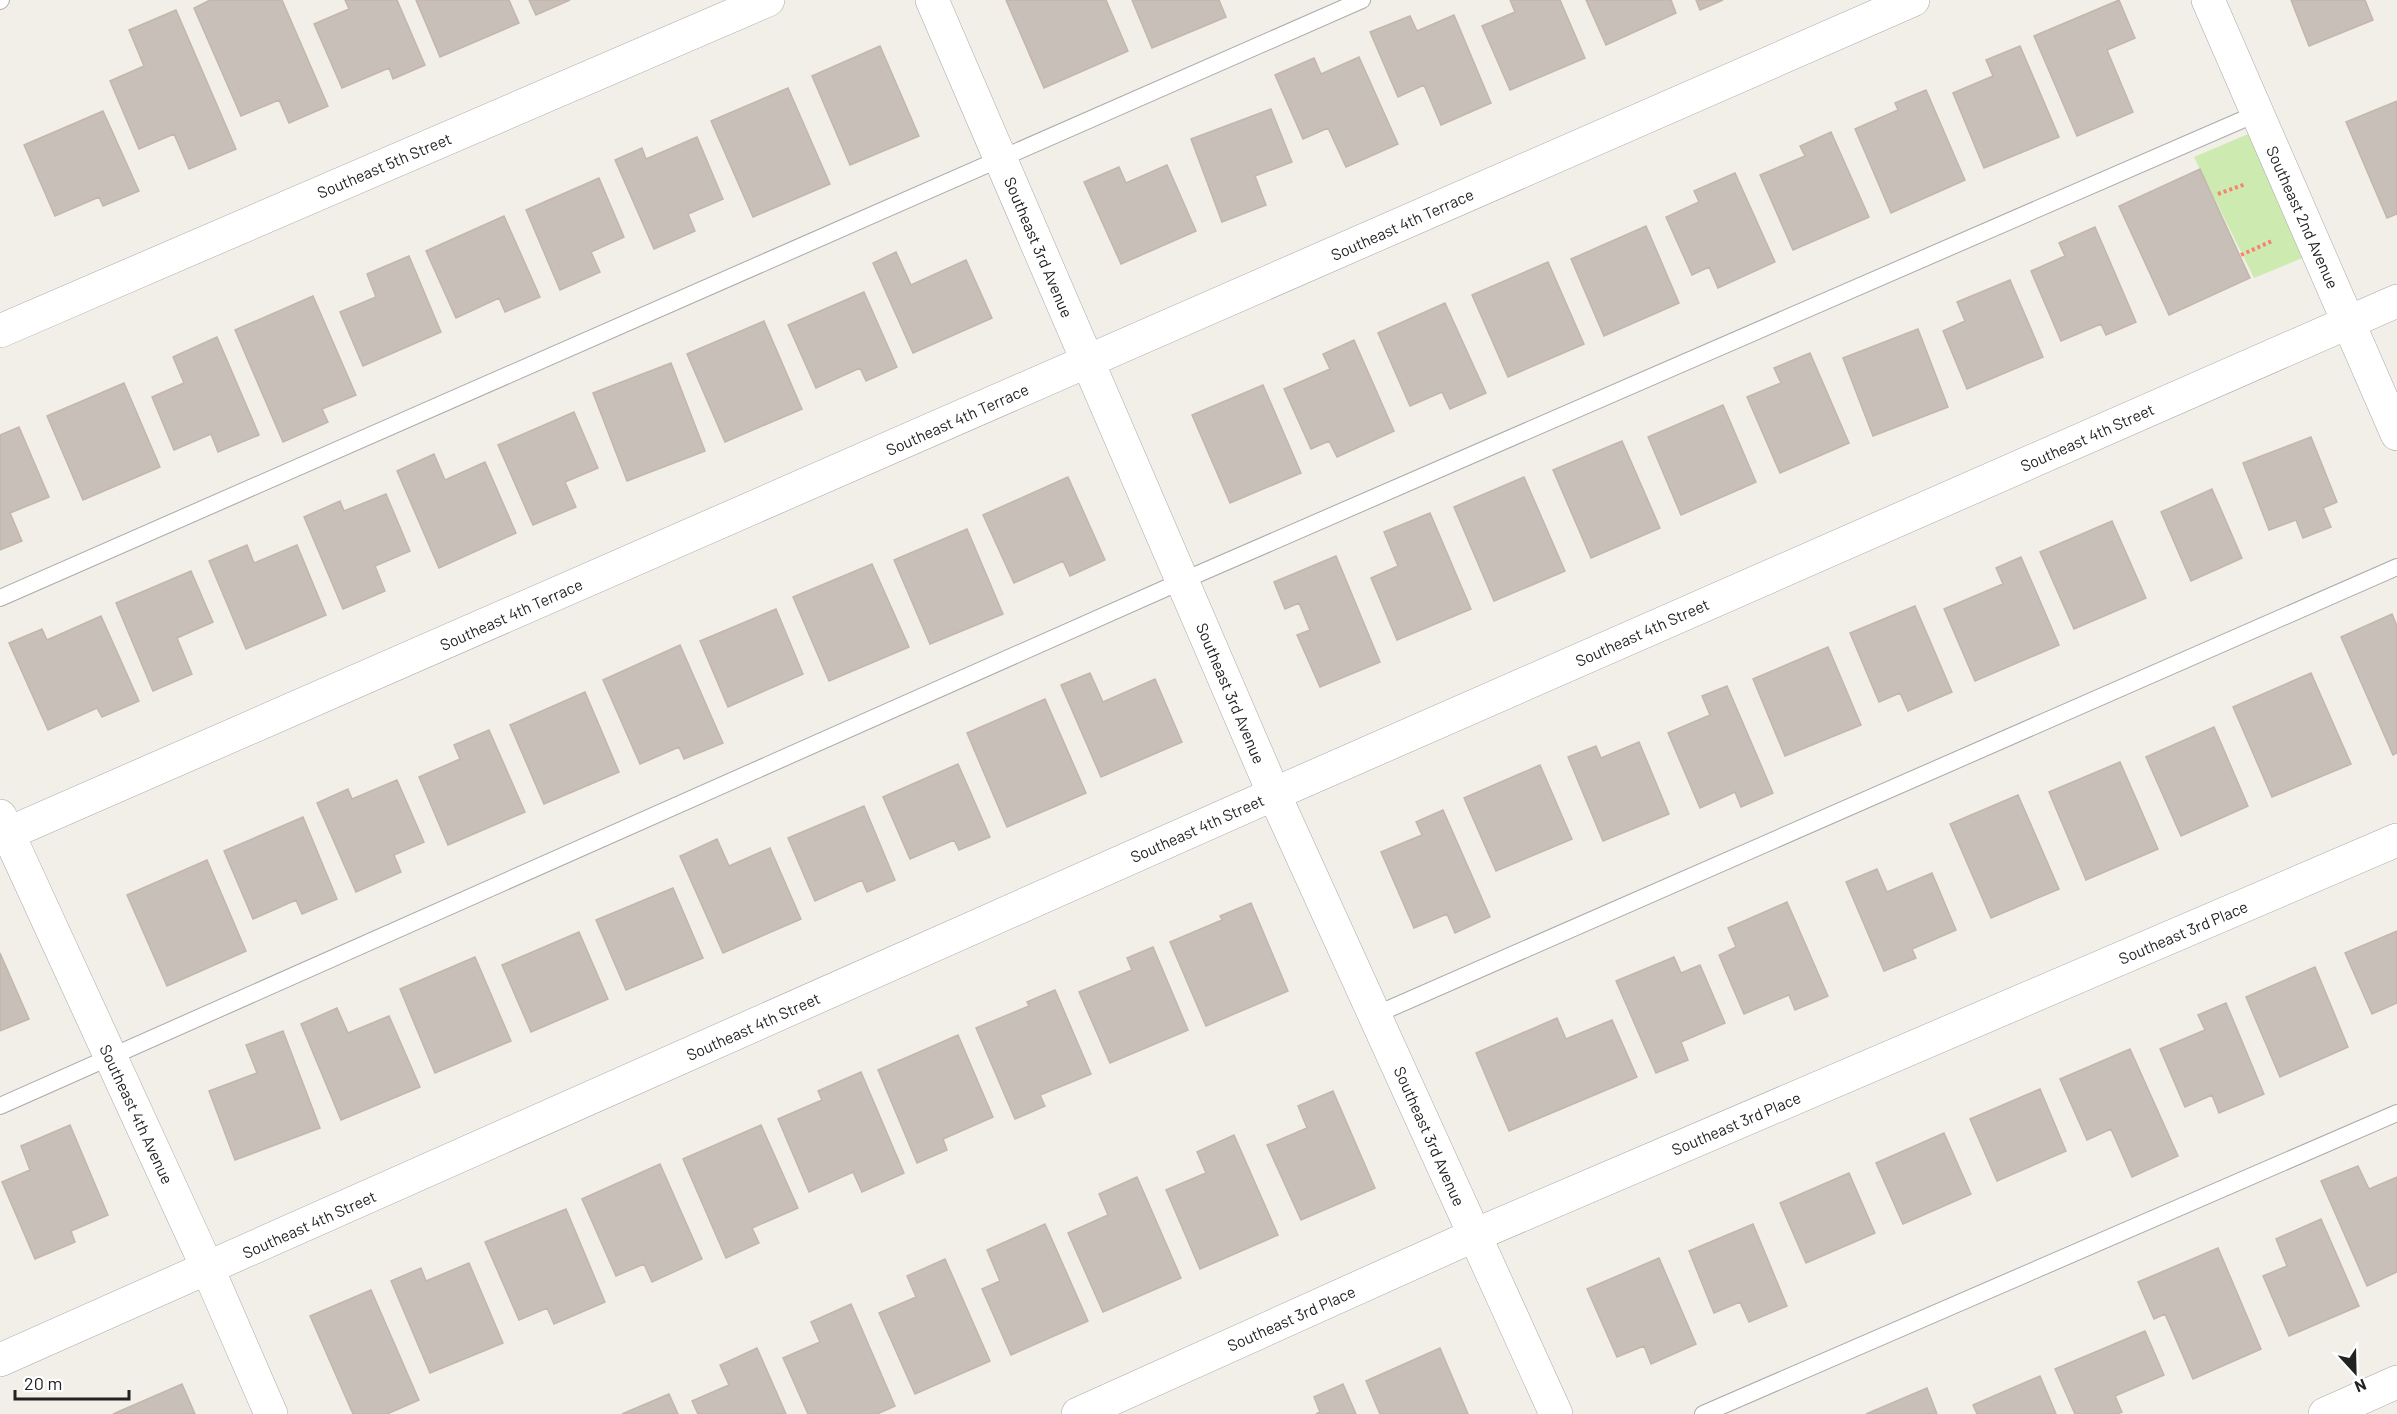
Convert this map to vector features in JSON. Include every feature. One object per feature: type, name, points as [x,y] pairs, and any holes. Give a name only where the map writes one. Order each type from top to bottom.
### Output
[{"type":"street","name":"Southeast 5th Street","points":[[0,331],[768,0]]},
{"type":"street","name":"Southeast 3rd Avenue","points":[[932,0],[1274,794],[1556,1414]]},
{"type":"street","name":"Southeast 4th Terrace","points":[[3,829],[1088,362],[1913,0]]},
{"type":"street","name":"Southeast 2nd Avenue","points":[[2208,0],[2397,434]]},
{"type":"street","name":"Southeast 4th Street","points":[[0,1360],[1274,794],[2397,301]]},
{"type":"street","name":"Southeast 4th Avenue","points":[[3,829],[208,1269],[270,1414]]},
{"type":"street","name":"Southeast 3rd Place","points":[[1078,1414],[1475,1235],[2397,840]]},
{"type":"street","points":[[2325,1414],[2397,1382]]},
{"type":"lane","points":[[0,598],[1362,0]]},
{"type":"lane","points":[[0,1106],[1182,581],[2258,113]]},
{"type":"lane","points":[[1375,1015],[2397,567]]},
{"type":"lane","points":[[1703,1414],[2397,1113]]},
{"type":"path","points":[[2218,194],[2246,184]]},
{"type":"path","points":[[2241,255],[2272,241]]},
{"type":"green space","points":[[2248,134],[2307,256],[2254,278],[2194,157]]},
{"type":"building","points":[[210,0],[282,0],[328,106],[289,123],[279,100],[241,116],[194,8]]},
{"type":"building","points":[[345,0],[397,0],[425,65],[393,79],[389,68],[342,88],[314,24],[349,9]]},
{"type":"building","points":[[416,0],[509,0],[519,23],[440,57]]},
{"type":"building","points":[[529,0],[570,0],[536,15]]},
{"type":"building","points":[[1006,0],[1106,0],[1128,51],[1044,88]]},
{"type":"building","points":[[1132,0],[1219,0],[1226,17],[1152,48]]},
{"type":"building","points":[[1510,0],[1560,0],[1585,58],[1510,90],[1482,26],[1515,12]]},
{"type":"building","points":[[1586,0],[1671,0],[1676,13],[1606,45]]},
{"type":"building","points":[[1696,0],[1723,0],[1700,10]]},
{"type":"building","points":[[2119,0],[2135,38],[2107,50],[2133,112],[2077,136],[2034,36]]},
{"type":"building","points":[[2291,0],[2365,0],[2373,20],[2309,46]]},
{"type":"building","points":[[176,10],[236,149],[189,169],[174,134],[139,149],[110,81],[144,66],[129,30]]},
{"type":"building","points":[[1454,15],[1491,103],[1441,125],[1424,85],[1398,97],[1370,32],[1410,16],[1417,31]]},
{"type":"building","points":[[880,46],[919,136],[850,165],[812,76]]},
{"type":"building","points":[[2020,46],[2059,137],[1984,168],[1953,93],[1993,76],[1986,60]]},
{"type":"building","points":[[1359,57],[1398,144],[1346,167],[1328,128],[1303,139],[1275,75],[1314,58],[1321,74]]},
{"type":"building","points":[[788,88],[830,184],[753,217],[711,121]]},
{"type":"building","points":[[1926,90],[1965,180],[1891,213],[1855,129],[1898,110],[1895,103]]},
{"type":"building","points":[[2397,101],[2397,214],[2387,218],[2346,122]]},
{"type":"building","points":[[1271,109],[1292,162],[1255,176],[1266,205],[1222,222],[1191,139]]},
{"type":"building","points":[[103,111],[139,191],[103,206],[99,197],[55,216],[24,145]]},
{"type":"building","points":[[1831,132],[1869,217],[1793,250],[1760,175],[1805,156],[1800,146]]},
{"type":"building","points":[[697,137],[723,199],[688,214],[695,231],[654,249],[615,160],[642,148],[646,159]]},
{"type":"building","points":[[1167,165],[1196,231],[1121,264],[1084,182],[1119,167],[1126,183]]},
{"type":"building","points":[[2200,169],[2250,278],[2169,315],[2119,206]]},
{"type":"building","points":[[1735,173],[1775,262],[1718,288],[1709,267],[1692,275],[1666,217],[1699,202],[1694,191]]},
{"type":"building","points":[[599,178],[624,237],[591,252],[600,272],[560,290],[526,210]]},
{"type":"building","points":[[504,216],[540,297],[505,312],[499,298],[456,318],[426,251]]},
{"type":"building","points":[[1646,226],[1679,303],[1604,336],[1571,259]]},
{"type":"building","points":[[2095,227],[2136,322],[2106,335],[2101,324],[2061,341],[2031,271],[2065,256],[2059,243]]},
{"type":"building","points":[[896,252],[911,285],[966,260],[992,318],[913,353],[873,263]]},
{"type":"building","points":[[409,256],[441,332],[363,366],[340,312],[376,297],[367,274]]},
{"type":"building","points":[[1548,262],[1584,344],[1508,377],[1472,295]]},
{"type":"building","points":[[2010,280],[2043,357],[1967,389],[1943,331],[1965,321],[1957,302]]},
{"type":"building","points":[[864,292],[897,367],[866,381],[860,368],[816,388],[788,325]]},
{"type":"building","points":[[313,296],[356,395],[322,409],[328,422],[283,442],[235,330]]},
{"type":"building","points":[[1445,303],[1486,393],[1450,409],[1442,392],[1410,406],[1378,333]]},
{"type":"building","points":[[764,321],[802,409],[725,442],[687,354]]},
{"type":"building","points":[[1918,329],[1948,407],[1873,436],[1843,358]]},
{"type":"building","points":[[217,337],[259,435],[218,452],[211,434],[174,450],[152,397],[184,383],[173,357]]},
{"type":"building","points":[[1354,340],[1394,431],[1337,457],[1329,441],[1311,449],[1284,389],[1330,369],[1323,354]]},
{"type":"building","points":[[1810,353],[1849,443],[1780,473],[1747,397],[1781,383],[1774,368]]},
{"type":"building","points":[[671,363],[705,451],[627,481],[593,393]]},
{"type":"building","points":[[124,383],[160,467],[83,500],[47,416]]},
{"type":"building","points":[[1263,385],[1301,473],[1230,503],[1192,415]]},
{"type":"building","points":[[1723,405],[1756,482],[1681,515],[1648,437]]},
{"type":"building","points":[[574,412],[598,468],[565,482],[576,507],[533,525],[498,445]]},
{"type":"building","points":[[19,427],[49,497],[10,513],[22,541],[0,550],[0,435]]},
{"type":"building","points":[[2311,437],[2337,502],[2323,508],[2331,527],[2303,538],[2296,520],[2269,530],[2243,463]]},
{"type":"building","points":[[1622,441],[1660,528],[1591,558],[1553,470]]},
{"type":"building","points":[[434,454],[445,480],[485,462],[516,533],[439,568],[397,471]]},
{"type":"building","points":[[1068,477],[1105,560],[1070,576],[1063,561],[1014,583],[983,515]]},
{"type":"building","points":[[1524,477],[1565,571],[1494,601],[1454,507]]},
{"type":"building","points":[[2212,489],[2242,558],[2191,581],[2161,512]]},
{"type":"building","points":[[386,494],[410,551],[375,566],[385,591],[343,609],[304,517],[340,501],[344,511]]},
{"type":"building","points":[[1430,513],[1471,609],[1397,640],[1371,578],[1398,566],[1384,532]]},
{"type":"building","points":[[2112,521],[2146,598],[2074,629],[2040,552]]},
{"type":"building","points":[[967,529],[1003,614],[930,644],[894,560]]},
{"type":"building","points":[[247,545],[254,563],[297,545],[326,615],[246,649],[209,561]]},
{"type":"building","points":[[1336,556],[1380,662],[1320,687],[1297,635],[1310,630],[1299,603],[1285,609],[1274,582]]},
{"type":"building","points":[[2021,557],[2059,645],[1975,681],[1944,609],[2003,584],[1996,568]]},
{"type":"building","points":[[872,564],[909,647],[829,681],[793,597]]},
{"type":"building","points":[[191,571],[213,622],[177,638],[192,674],[153,691],[116,603]]},
{"type":"building","points":[[1915,606],[1952,692],[1908,711],[1900,693],[1879,702],[1850,633]]},
{"type":"building","points":[[776,609],[803,674],[728,707],[700,641]]},
{"type":"building","points":[[2392,614],[2397,626],[2397,753],[2393,755],[2341,637]]},
{"type":"building","points":[[101,616],[139,701],[102,717],[97,708],[48,730],[9,643],[42,629],[47,640]]},
{"type":"building","points":[[680,645],[723,743],[684,759],[679,747],[640,764],[603,680]]},
{"type":"building","points":[[1828,647],[1861,725],[1785,756],[1753,679]]},
{"type":"building","points":[[1090,673],[1103,702],[1155,679],[1182,742],[1101,777],[1061,685]]},
{"type":"building","points":[[2311,673],[2351,764],[2272,797],[2233,707]]},
{"type":"building","points":[[1727,686],[1773,793],[1741,807],[1735,792],[1700,808],[1668,733],[1710,715],[1702,696]]},
{"type":"building","points":[[585,692],[619,772],[544,804],[510,725]]},
{"type":"building","points":[[1045,699],[1086,793],[1007,827],[967,733]]},
{"type":"building","points":[[2214,727],[2248,806],[2181,836],[2146,757]]},
{"type":"building","points":[[489,730],[525,812],[448,845],[419,777],[460,759],[454,745]]},
{"type":"building","points":[[1639,742],[1669,814],[1603,841],[1568,757],[1596,746],[1601,758]]},
{"type":"building","points":[[2120,762],[2158,849],[2086,880],[2049,792]]},
{"type":"building","points":[[958,764],[990,837],[959,850],[954,840],[910,859],[883,797]]},
{"type":"building","points":[[1540,765],[1572,839],[1496,871],[1464,798]]},
{"type":"building","points":[[397,780],[424,842],[394,855],[401,872],[356,892],[317,803],[348,789],[352,799]]},
{"type":"building","points":[[2018,795],[2059,889],[1991,918],[1950,824]]},
{"type":"building","points":[[864,806],[895,880],[867,892],[862,880],[815,901],[788,838]]},
{"type":"building","points":[[1443,810],[1490,917],[1455,933],[1447,914],[1414,928],[1381,852],[1422,835],[1416,822]]},
{"type":"building","points":[[303,817],[337,899],[302,914],[296,900],[253,919],[224,851]]},
{"type":"building","points":[[717,839],[729,866],[770,848],[801,919],[723,953],[680,856]]},
{"type":"building","points":[[207,860],[246,951],[167,986],[127,895]]},
{"type":"building","points":[[1877,869],[1887,892],[1932,873],[1956,930],[1912,949],[1916,958],[1884,971],[1846,882]]},
{"type":"building","points":[[673,888],[703,958],[626,990],[596,920]]},
{"type":"building","points":[[1787,902],[1828,996],[1795,1010],[1789,995],[1744,1014],[1719,955],[1736,947],[1728,928]]},
{"type":"building","points":[[1251,903],[1288,991],[1206,1026],[1170,942],[1222,920],[1220,916]]},
{"type":"building","points":[[2397,931],[2397,1003],[2372,1014],[2345,953]]},
{"type":"building","points":[[579,932],[608,999],[531,1032],[502,965]]},
{"type":"building","points":[[1153,947],[1188,1030],[1110,1063],[1079,992],[1132,970],[1127,958]]},
{"type":"building","points":[[0,953],[29,1019],[0,1031]]},
{"type":"building","points":[[475,957],[511,1041],[435,1073],[400,989]]},
{"type":"building","points":[[1674,957],[1681,973],[1700,965],[1725,1023],[1681,1042],[1688,1060],[1656,1073],[1616,981]]},
{"type":"building","points":[[2315,967],[2348,1047],[2280,1077],[2246,997]]},
{"type":"building","points":[[1055,990],[1091,1074],[1040,1095],[1045,1106],[1015,1119],[976,1028],[1029,1006],[1027,1002]]},
{"type":"building","points":[[2226,1003],[2264,1094],[2219,1113],[2212,1095],[2185,1107],[2160,1049],[2205,1030],[2198,1015]]},
{"type":"building","points":[[337,1008],[348,1033],[389,1016],[420,1087],[341,1120],[301,1024]]},
{"type":"building","points":[[1557,1018],[1566,1039],[1612,1020],[1637,1077],[1509,1131],[1476,1053]]},
{"type":"building","points":[[283,1031],[320,1128],[235,1160],[209,1091],[257,1073],[246,1045]]},
{"type":"building","points":[[958,1035],[993,1117],[943,1139],[947,1150],[917,1163],[878,1070]]},
{"type":"building","points":[[2130,1049],[2178,1156],[2132,1177],[2111,1129],[2087,1140],[2060,1079]]},
{"type":"building","points":[[861,1072],[904,1173],[862,1192],[853,1172],[809,1192],[778,1119],[822,1100],[818,1091]]},
{"type":"building","points":[[2040,1089],[2066,1151],[1997,1181],[1970,1119]]},
{"type":"building","points":[[1333,1091],[1375,1188],[1301,1220],[1267,1145],[1307,1128],[1298,1106]]},
{"type":"building","points":[[70,1125],[108,1215],[71,1231],[75,1242],[35,1259],[2,1182],[30,1170],[21,1146]]},
{"type":"building","points":[[761,1125],[798,1208],[752,1228],[759,1243],[726,1258],[683,1159]]},
{"type":"building","points":[[1944,1133],[1971,1194],[1903,1224],[1876,1163]]},
{"type":"building","points":[[1234,1135],[1278,1235],[1200,1269],[1166,1190],[1206,1173],[1197,1152]]},
{"type":"building","points":[[660,1164],[702,1259],[652,1282],[644,1264],[616,1276],[582,1199]]},
{"type":"building","points":[[2358,1166],[2369,1189],[2397,1177],[2397,1272],[2367,1286],[2321,1181]]},
{"type":"building","points":[[1849,1173],[1875,1233],[1806,1263],[1780,1203]]},
{"type":"building","points":[[1137,1177],[1181,1278],[1103,1312],[1068,1233],[1108,1215],[1099,1194]]},
{"type":"building","points":[[566,1209],[605,1302],[554,1324],[547,1308],[519,1320],[485,1242]]},
{"type":"building","points":[[2321,1219],[2359,1306],[2289,1336],[2263,1276],[2287,1266],[2276,1239]]},
{"type":"building","points":[[1045,1224],[1088,1321],[1011,1355],[982,1289],[1000,1281],[987,1250]]},
{"type":"building","points":[[1753,1224],[1787,1306],[1749,1322],[1740,1302],[1714,1313],[1689,1251]]},
{"type":"building","points":[[2218,1248],[2261,1349],[2193,1379],[2165,1314],[2154,1319],[2138,1282]]},
{"type":"building","points":[[1659,1258],[1696,1344],[1651,1364],[1644,1346],[1617,1357],[1587,1289]]},
{"type":"building","points":[[945,1259],[990,1361],[915,1394],[879,1313],[916,1297],[907,1276]]},
{"type":"building","points":[[469,1263],[503,1343],[430,1373],[391,1281],[421,1268],[426,1281]]},
{"type":"building","points":[[371,1290],[419,1400],[387,1414],[353,1414],[310,1316]]},
{"type":"building","points":[[851,1304],[895,1406],[877,1414],[808,1414],[783,1358],[820,1342],[811,1322]]},
{"type":"building","points":[[2145,1331],[2164,1375],[2115,1396],[2122,1412],[2075,1414],[2055,1369]]},
{"type":"building","points":[[757,1348],[786,1414],[698,1414],[692,1401],[729,1385],[720,1365]]},
{"type":"building","points":[[1440,1348],[1468,1414],[1380,1414],[1366,1381]]},
{"type":"building","points":[[2040,1376],[2056,1414],[1977,1414],[1973,1405]]},
{"type":"building","points":[[182,1384],[195,1414],[113,1414]]},
{"type":"building","points":[[1343,1384],[1356,1414],[1316,1414],[1320,1412],[1314,1397]]},
{"type":"building","points":[[1927,1388],[1937,1414],[1866,1414]]},
{"type":"building","points":[[669,1394],[678,1414],[622,1414]]}]
